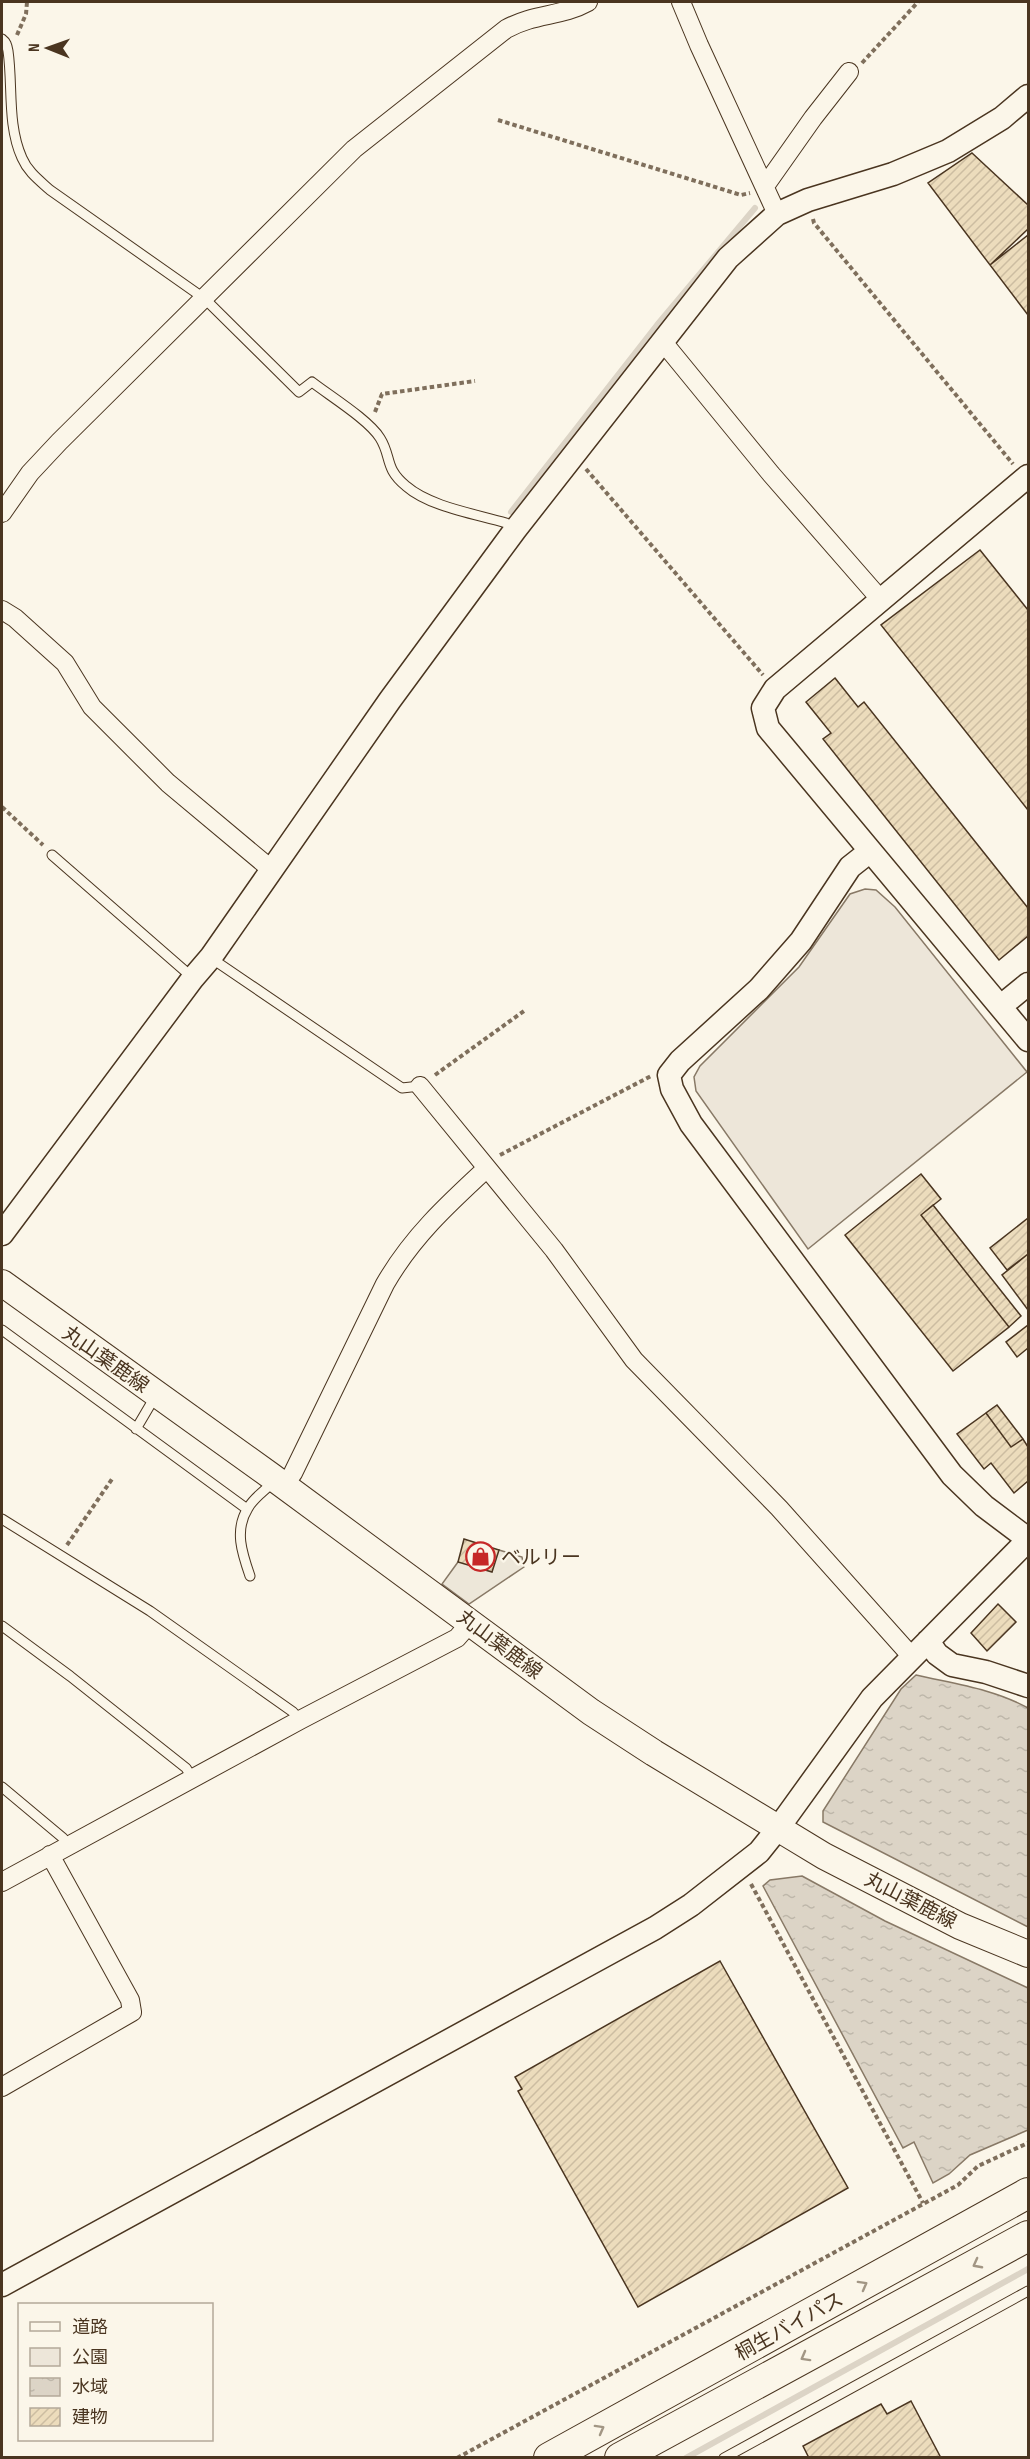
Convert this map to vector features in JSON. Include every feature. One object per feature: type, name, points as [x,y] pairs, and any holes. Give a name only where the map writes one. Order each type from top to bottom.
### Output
[{"type":"highway","name":"桐生バイパス","points":[[549,2457],[1029,2193]]},
{"type":"highway","name":"桐生バイパス","points":[[620,2457],[1029,2236]]},
{"type":"main road","name":"丸山葉鹿線","points":[[2,1283],[280,1482],[591,1712],[824,1856],[960,1926],[1029,1954]]},
{"type":"street","points":[[2,513],[30,473],[59,442],[354,149],[506,29],[522,20],[565,12],[588,2]]},
{"type":"street","points":[[681,2],[777,214]]},
{"type":"street","points":[[765,186],[849,72]]},
{"type":"street","points":[[2,1234],[211,957],[386,707],[515,530],[728,258],[777,214],[808,200],[893,174],[948,151],[1002,118],[1029,96]]},
{"type":"street","points":[[663,342],[771,474],[881,600]]},
{"type":"street","points":[[1027,477],[776,689],[763,708],[768,728],[869,852],[1029,1040]]},
{"type":"street","points":[[2,610],[15,618],[65,663],[92,707],[168,783],[272,870]]},
{"type":"street","points":[[2,2285],[654,1928],[727,1880],[759,1852],[872,1698],[890,1677],[913,1658],[1029,1539],[984,1506],[952,1475],[691,1124],[672,1089],[669,1076],[680,1061],[759,989],[801,941],[850,867],[869,852]]},
{"type":"street","points":[[1001,1006],[1029,984]]},
{"type":"street","points":[[420,1086],[554,1250],[634,1360],[779,1508],[913,1658]]},
{"type":"street","points":[[280,1482],[293,1473],[385,1284],[401,1256],[448,1204],[487,1168]]},
{"type":"street","points":[[2,1882],[300,1720],[457,1638],[471,1622]]},
{"type":"street","points":[[928,1641],[937,1654],[952,1665],[986,1672],[1029,1686]]},
{"type":"street","points":[[2,2086],[132,2012],[130,2000],[50,1855]]},
{"type":"lane","points":[[4,41],[17,140],[21,157],[29,171],[50,190],[205,299],[299,392],[312,382],[369,426],[380,439],[390,469],[407,487],[430,501],[506,523],[515,530]]},
{"type":"lane","points":[[52,855],[193,978]]},
{"type":"lane","points":[[211,957],[402,1088],[420,1086]]},
{"type":"lane","points":[[2,1330],[247,1509]]},
{"type":"lane","points":[[136,1429],[156,1395]]},
{"type":"lane","points":[[250,1576],[240,1539],[247,1509],[280,1482]]},
{"type":"lane","points":[[2,1519],[150,1611],[293,1712],[300,1720]]},
{"type":"lane","points":[[2,1626],[70,1676],[186,1768],[193,1779]]},
{"type":"lane","points":[[2,1787],[63,1838],[69,1846]]},
{"type":"lane","points":[[724,2457],[1029,2291]]},
{"type":"path","points":[[4,41],[18,34],[26,14],[27,2]]},
{"type":"path","points":[[849,72],[858,68],[918,2]]},
{"type":"path","points":[[498,120],[741,195],[765,186]]},
{"type":"path","points":[[808,200],[814,224],[1027,477]]},
{"type":"path","points":[[369,426],[382,394],[475,381]]},
{"type":"path","points":[[574,455],[776,689]]},
{"type":"path","points":[[2,807],[52,855]]},
{"type":"path","points":[[420,1086],[524,1011]]},
{"type":"path","points":[[487,1168],[498,1156],[646,1077],[669,1076]]},
{"type":"path","points":[[60,1556],[112,1479]]},
{"type":"path","points":[[751,1884],[923,2203]]},
{"type":"path","points":[[457,2457],[958,2185],[985,2162],[1029,2143]]},
{"type":"green space","points":[[865,889],[876,890],[895,907],[1027,1072],[808,1249],[696,1091],[694,1077],[700,1066],[799,967],[850,894]]},
{"type":"shaded area","points":[[499,1550],[522,1557],[524,1567],[469,1604],[442,1584],[458,1562]]},
{"type":"water","points":[[916,1675],[1002,1696],[1028,1708],[1028,1927],[823,1822],[823,1811],[901,1689]]},
{"type":"water","points":[[802,1876],[885,1921],[1028,1988],[1028,2130],[970,2155],[949,2174],[933,2183],[914,2142],[903,2148],[763,1886],[770,1880]]},
{"type":"building","points":[[972,153],[1028,205],[1028,229],[990,265],[928,183]]},
{"type":"building","points":[[1028,235],[1028,315],[990,265]]},
{"type":"building","points":[[980,550],[1028,610],[1028,810],[881,625]]},
{"type":"building","points":[[835,678],[858,707],[864,702],[1028,908],[1028,936],[999,960],[823,739],[831,733],[806,702]]},
{"type":"building","points":[[921,1174],[941,1199],[921,1215],[1009,1327],[953,1371],[845,1235]]},
{"type":"building","points":[[933,1205],[1021,1316],[1009,1327],[921,1215]]},
{"type":"building","points":[[1028,1218],[1028,1254],[1007,1270],[990,1248]]},
{"type":"building","points":[[1028,1254],[1028,1310],[1002,1275]]},
{"type":"building","points":[[1028,1325],[1028,1348],[1017,1357],[1006,1342]]},
{"type":"building","points":[[997,1405],[1023,1439],[1011,1447],[986,1413]]},
{"type":"building","points":[[986,1413],[1011,1447],[1023,1439],[1028,1447],[1028,1481],[1014,1493],[991,1463],[984,1469],[957,1434]]},
{"type":"building","points":[[464,1539],[499,1550],[492,1572],[458,1562]]},
{"type":"building","points":[[998,1604],[1016,1622],[987,1651],[971,1633]]},
{"type":"building","points":[[720,1961],[848,2188],[638,2307],[518,2091],[522,2089],[515,2077]]},
{"type":"building","points":[[911,2401],[941,2458],[809,2458],[803,2446],[881,2404],[887,2414]]},
{"type":"waterway","points":[[511,512],[657,325],[755,208]]},
{"type":"waterway","points":[[686,2458],[1028,2269]]},
{"type":"place","name":"ベルリー","points":[[480,1557]]}]
